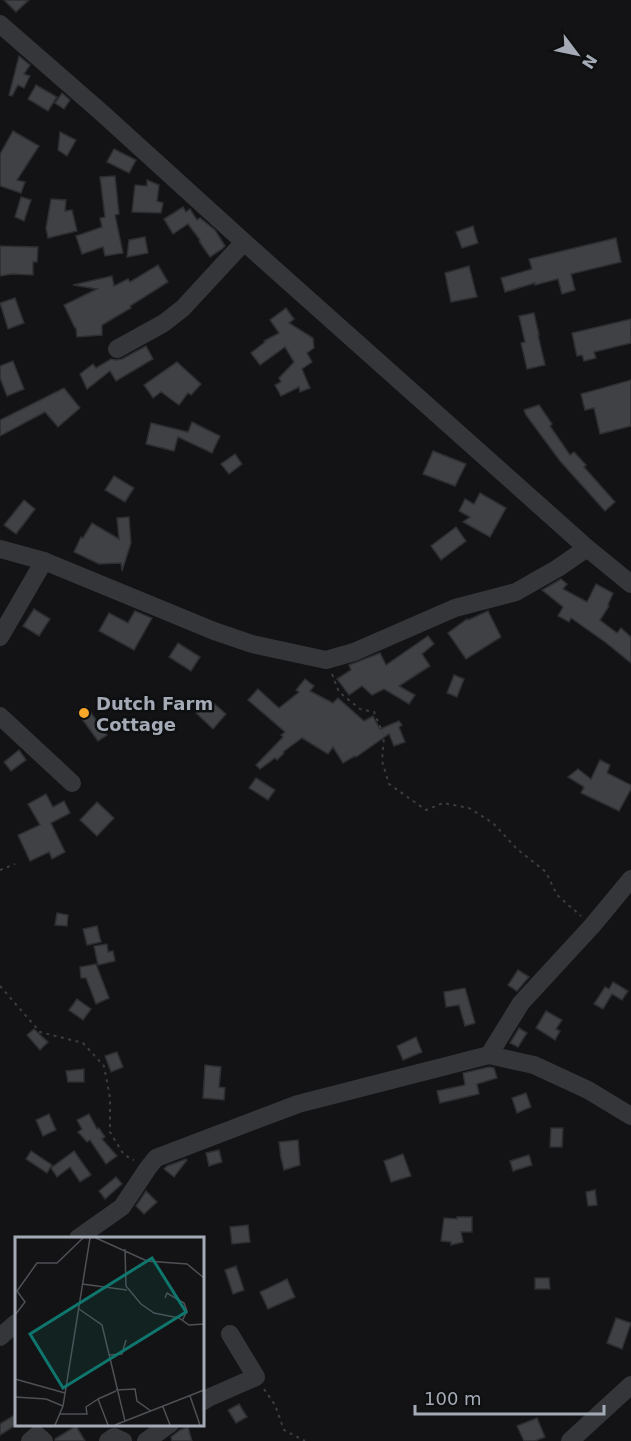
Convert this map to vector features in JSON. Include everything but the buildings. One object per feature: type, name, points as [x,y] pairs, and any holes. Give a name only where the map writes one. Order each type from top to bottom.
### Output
[{"type":"street","points":[[0,24],[587,548],[631,584]]},
{"type":"street","points":[[117,349],[164,323],[183,308],[244,242]]},
{"type":"street","points":[[0,549],[44,561],[214,631],[252,644],[326,660],[354,652],[455,609],[516,592],[587,548]]},
{"type":"street","points":[[0,637],[44,561]]},
{"type":"street","points":[[0,716],[72,783]]},
{"type":"street","points":[[489,1055],[521,1003],[592,926],[631,879]]},
{"type":"street","points":[[81,1237],[122,1207],[156,1158],[298,1104],[489,1055],[534,1065],[588,1090],[631,1116]]},
{"type":"street","points":[[0,1337],[15,1324]]},
{"type":"street","points":[[204,1401],[256,1377],[230,1334]]},
{"type":"street","points":[[570,1441],[631,1385]]},
{"type":"street","points":[[146,1441],[168,1426]]},
{"type":"street","points":[[30,1441],[38,1435],[44,1441]]},
{"type":"street","points":[[108,1441],[114,1437],[123,1441]]},
{"type":"path","points":[[326,660],[339,692],[360,709],[375,712],[384,736],[382,761],[389,784],[426,810],[443,803],[469,808],[493,823],[517,849],[546,872],[557,895],[592,926]]},
{"type":"path","points":[[0,870],[15,864]]},
{"type":"path","points":[[0,986],[40,1032],[83,1043],[104,1066],[110,1098],[110,1132],[124,1155],[148,1168]]},
{"type":"path","points":[[256,1377],[275,1404],[284,1430],[305,1441]]},
{"type":"place","name":"Dutch Farm Cottage","points":[[84,713]]}]
